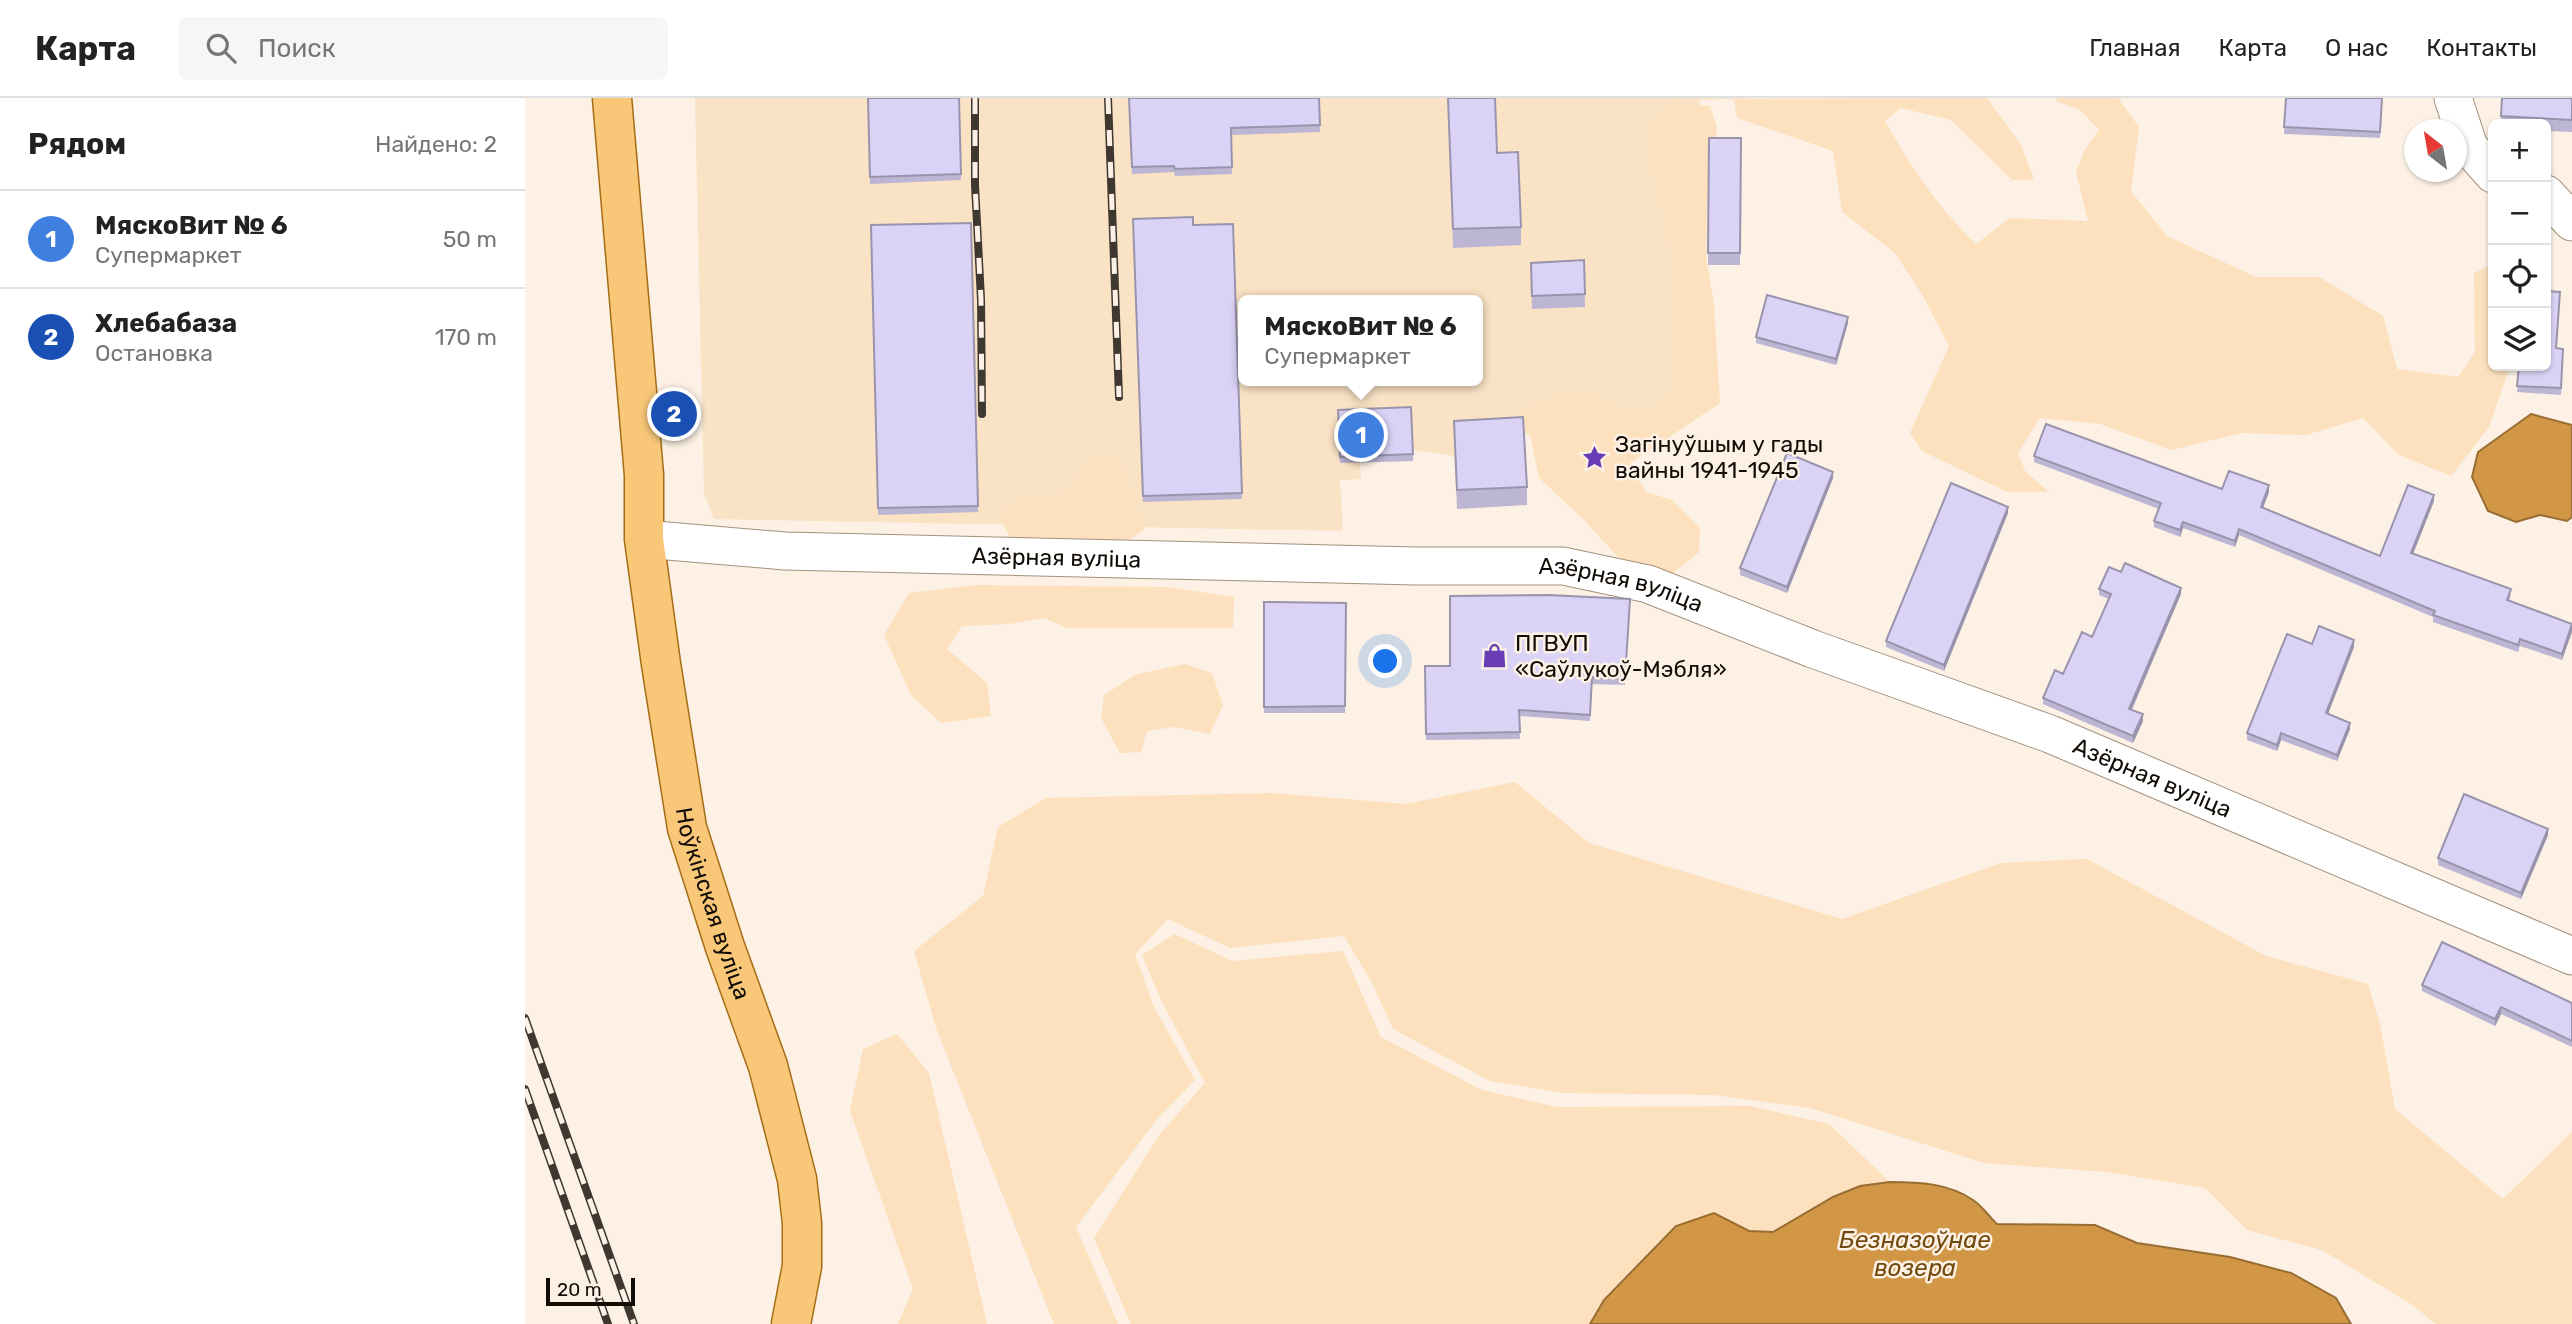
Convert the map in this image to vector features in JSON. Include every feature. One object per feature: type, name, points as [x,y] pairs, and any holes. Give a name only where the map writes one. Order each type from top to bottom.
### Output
[{"type":"main road","name":"Ноўкінская вуліца","points":[[612,98],[644,475],[644,539],[661,664],[687,828],[725,947],[768,1066],[797,1179],[802,1223],[802,1266],[791,1324]]},
{"type":"street","points":[[2453,98],[2469,147],[2488,168]]},
{"type":"street","points":[[2551,199],[2572,222]]},
{"type":"street","name":"Азёрная вуліца","points":[[644,539],[786,551],[1563,566],[1612,576],[1648,584],[1813,649],[2050,734],[2572,956]]},
{"type":"shaded area","points":[[695,98],[1755,98],[1700,100],[1704,392],[1680,412],[1523,435],[1527,505],[1457,509],[1454,456],[1413,450],[1413,461],[1360,462],[1361,479],[1340,480],[1343,531],[714,519],[704,493]]},
{"type":"shaded area","points":[[1987,98],[2021,145],[2034,180],[2012,180],[1951,120],[1901,108],[1885,121],[1926,186],[1949,216],[1976,244],[2010,218],[2088,221],[2076,172],[2084,151],[2099,130],[2080,110],[2056,101],[2057,98],[2118,98],[2139,127],[2131,191],[2167,236],[2256,277],[2319,277],[2383,316],[2397,369],[2458,377],[2475,352],[2474,273],[2488,266],[2488,371],[2508,371],[2489,427],[2451,476],[2399,455],[2363,418],[2306,435],[2242,433],[2171,450],[2100,424],[2040,418],[2018,453],[2025,471],[2049,492],[2007,492],[1922,451],[1910,433],[1949,346],[1923,296],[1895,253],[1842,212],[1833,151],[1737,118],[1734,99]]},
{"type":"shaded area","points":[[1670,103],[1710,106],[1717,128],[1707,206],[1706,256],[1714,305],[1720,403],[1630,463],[1646,492],[1672,500],[1700,528],[1699,552],[1672,574],[1618,557],[1582,518],[1539,478],[1530,434],[1517,419],[1540,401],[1584,390],[1619,410],[1656,412],[1677,383],[1676,267],[1653,167],[1648,125]]},
{"type":"shaded area","points":[[1115,455],[1126,476],[1144,530],[1127,541],[1012,542],[999,514],[1020,500],[1069,493],[1089,458]]},
{"type":"shaded area","points":[[976,585],[1168,587],[1234,597],[1233,628],[1067,628],[1044,618],[1009,624],[962,626],[947,649],[987,683],[991,716],[941,723],[911,695],[884,635],[909,593]]},
{"type":"shaded area","points":[[1185,664],[1212,673],[1223,705],[1210,734],[1174,727],[1147,731],[1141,752],[1120,753],[1101,718],[1104,695],[1137,674]]},
{"type":"shaded area","points":[[1515,782],[1589,843],[1842,919],[2001,863],[2087,859],[2266,956],[2368,984],[2380,1024],[2395,1109],[2503,1199],[2572,1132],[2572,1324],[2436,1324],[2411,1304],[2322,1250],[2247,1230],[2205,1188],[2107,1172],[1984,1163],[1810,1108],[1714,1095],[1564,1093],[1490,1081],[1393,1029],[1372,983],[1344,936],[1230,948],[1168,919],[1135,954],[1154,1007],[1195,1080],[1157,1119],[1076,1227],[1118,1324],[1054,1324],[937,1031],[914,951],[983,896],[998,827],[1046,798],[1273,793],[1406,804]]},
{"type":"shaded area","points":[[1175,934],[1232,961],[1343,951],[1381,1037],[1482,1090],[1557,1107],[1750,1106],[1829,1124],[1890,1182],[1860,1186],[1833,1197],[1773,1232],[1749,1231],[1714,1213],[1604,1300],[1590,1324],[1131,1324],[1094,1238],[1160,1134],[1205,1083],[1162,1002],[1142,955]]},
{"type":"shaded area","points":[[897,1034],[929,1073],[987,1324],[898,1324],[913,1289],[850,1111],[863,1049]]},
{"type":"water","points":[[2531,414],[2572,425],[2572,517],[2567,521],[2540,515],[2516,522],[2488,511],[2472,477],[2478,452]]},
{"type":"water","name":"Безназоўнае возера","points":[[1890,1182],[1922,1183],[1954,1190],[1976,1202],[1997,1224],[2095,1225],[2137,1243],[2230,1257],[2291,1273],[2336,1298],[2351,1324],[1590,1324],[1604,1300],[1676,1226],[1714,1213],[1749,1231],[1773,1232],[1833,1197],[1860,1186]]},
{"type":"building","points":[[868,98],[959,98],[961,174],[870,177]]},
{"type":"building","points":[[1129,98],[1319,98],[1320,125],[1231,128],[1232,167],[1132,167]]},
{"type":"building","points":[[1448,98],[1495,98],[1497,153],[1518,152],[1521,227],[1453,229]]},
{"type":"building","points":[[2286,98],[2382,98],[2380,132],[2284,127]]},
{"type":"building","points":[[2502,98],[2572,98],[2572,120],[2501,116]]},
{"type":"building","points":[[1709,138],[1741,138],[1740,253],[1708,253]]},
{"type":"building","points":[[1193,217],[1193,225],[1233,224],[1242,493],[1143,496],[1133,219]]},
{"type":"building","points":[[971,223],[978,506],[878,508],[871,225]]},
{"type":"building","points":[[1584,260],[1585,294],[1532,296],[1531,263]]},
{"type":"building","points":[[2551,291],[2560,292],[2556,348],[2563,349],[2561,388],[2517,386],[2518,371],[2551,371]]},
{"type":"building","points":[[1767,295],[1848,317],[1836,359],[1756,337]]},
{"type":"building","points":[[1411,407],[1413,454],[1340,457],[1338,410]]},
{"type":"building","points":[[1523,417],[1527,487],[1457,490],[1454,421]]},
{"type":"building","points":[[2046,424],[2222,489],[2229,471],[2269,485],[2261,507],[2380,556],[2408,485],[2434,495],[2411,553],[2511,589],[2507,600],[2572,624],[2562,654],[2520,639],[2518,645],[2433,615],[2435,611],[2239,529],[2235,541],[2183,522],[2180,530],[2154,521],[2161,503],[2034,456]]},
{"type":"building","points":[[1787,453],[1833,472],[1787,587],[1740,568]]},
{"type":"building","points":[[1951,483],[2008,507],[1944,665],[1886,641]]},
{"type":"building","points":[[2125,563],[2181,588],[2129,709],[2143,714],[2133,736],[2043,698],[2055,670],[2063,674],[2082,632],[2092,637],[2111,594],[2099,589],[2109,567],[2121,572]]},
{"type":"building","points":[[1548,595],[1630,599],[1625,679],[1592,677],[1590,715],[1519,710],[1520,732],[1426,734],[1425,666],[1450,666],[1450,596]]},
{"type":"building","points":[[1264,602],[1346,603],[1345,706],[1264,707]]},
{"type":"building","points":[[2319,626],[2354,640],[2326,713],[2350,723],[2337,755],[2281,733],[2277,745],[2247,733],[2287,634],[2312,644]]},
{"type":"building","points":[[2464,794],[2548,829],[2521,893],[2438,858]]},
{"type":"building","points":[[2442,942],[2572,1003],[2572,1041],[2501,1007],[2495,1019],[2422,985]]},
{"type":"railway","points":[[975,98],[982,414]]},
{"type":"railway","points":[[1108,98],[1119,397]]},
{"type":"railway","points":[[525,1018],[634,1324]]},
{"type":"railway","points":[[525,1089],[608,1324]]},
{"type":"place","name":"Хлебабаза","points":[[674,414]]},
{"type":"place","name":"МяскоВит № 6","points":[[1361,435]]},
{"type":"place","name":"Загінуўшым у гады вайны 1941-1945","points":[[1595,457]]},
{"type":"place","name":"ПГВУП «Саўлукоў-Мэбля»","points":[[1495,656]]}]
